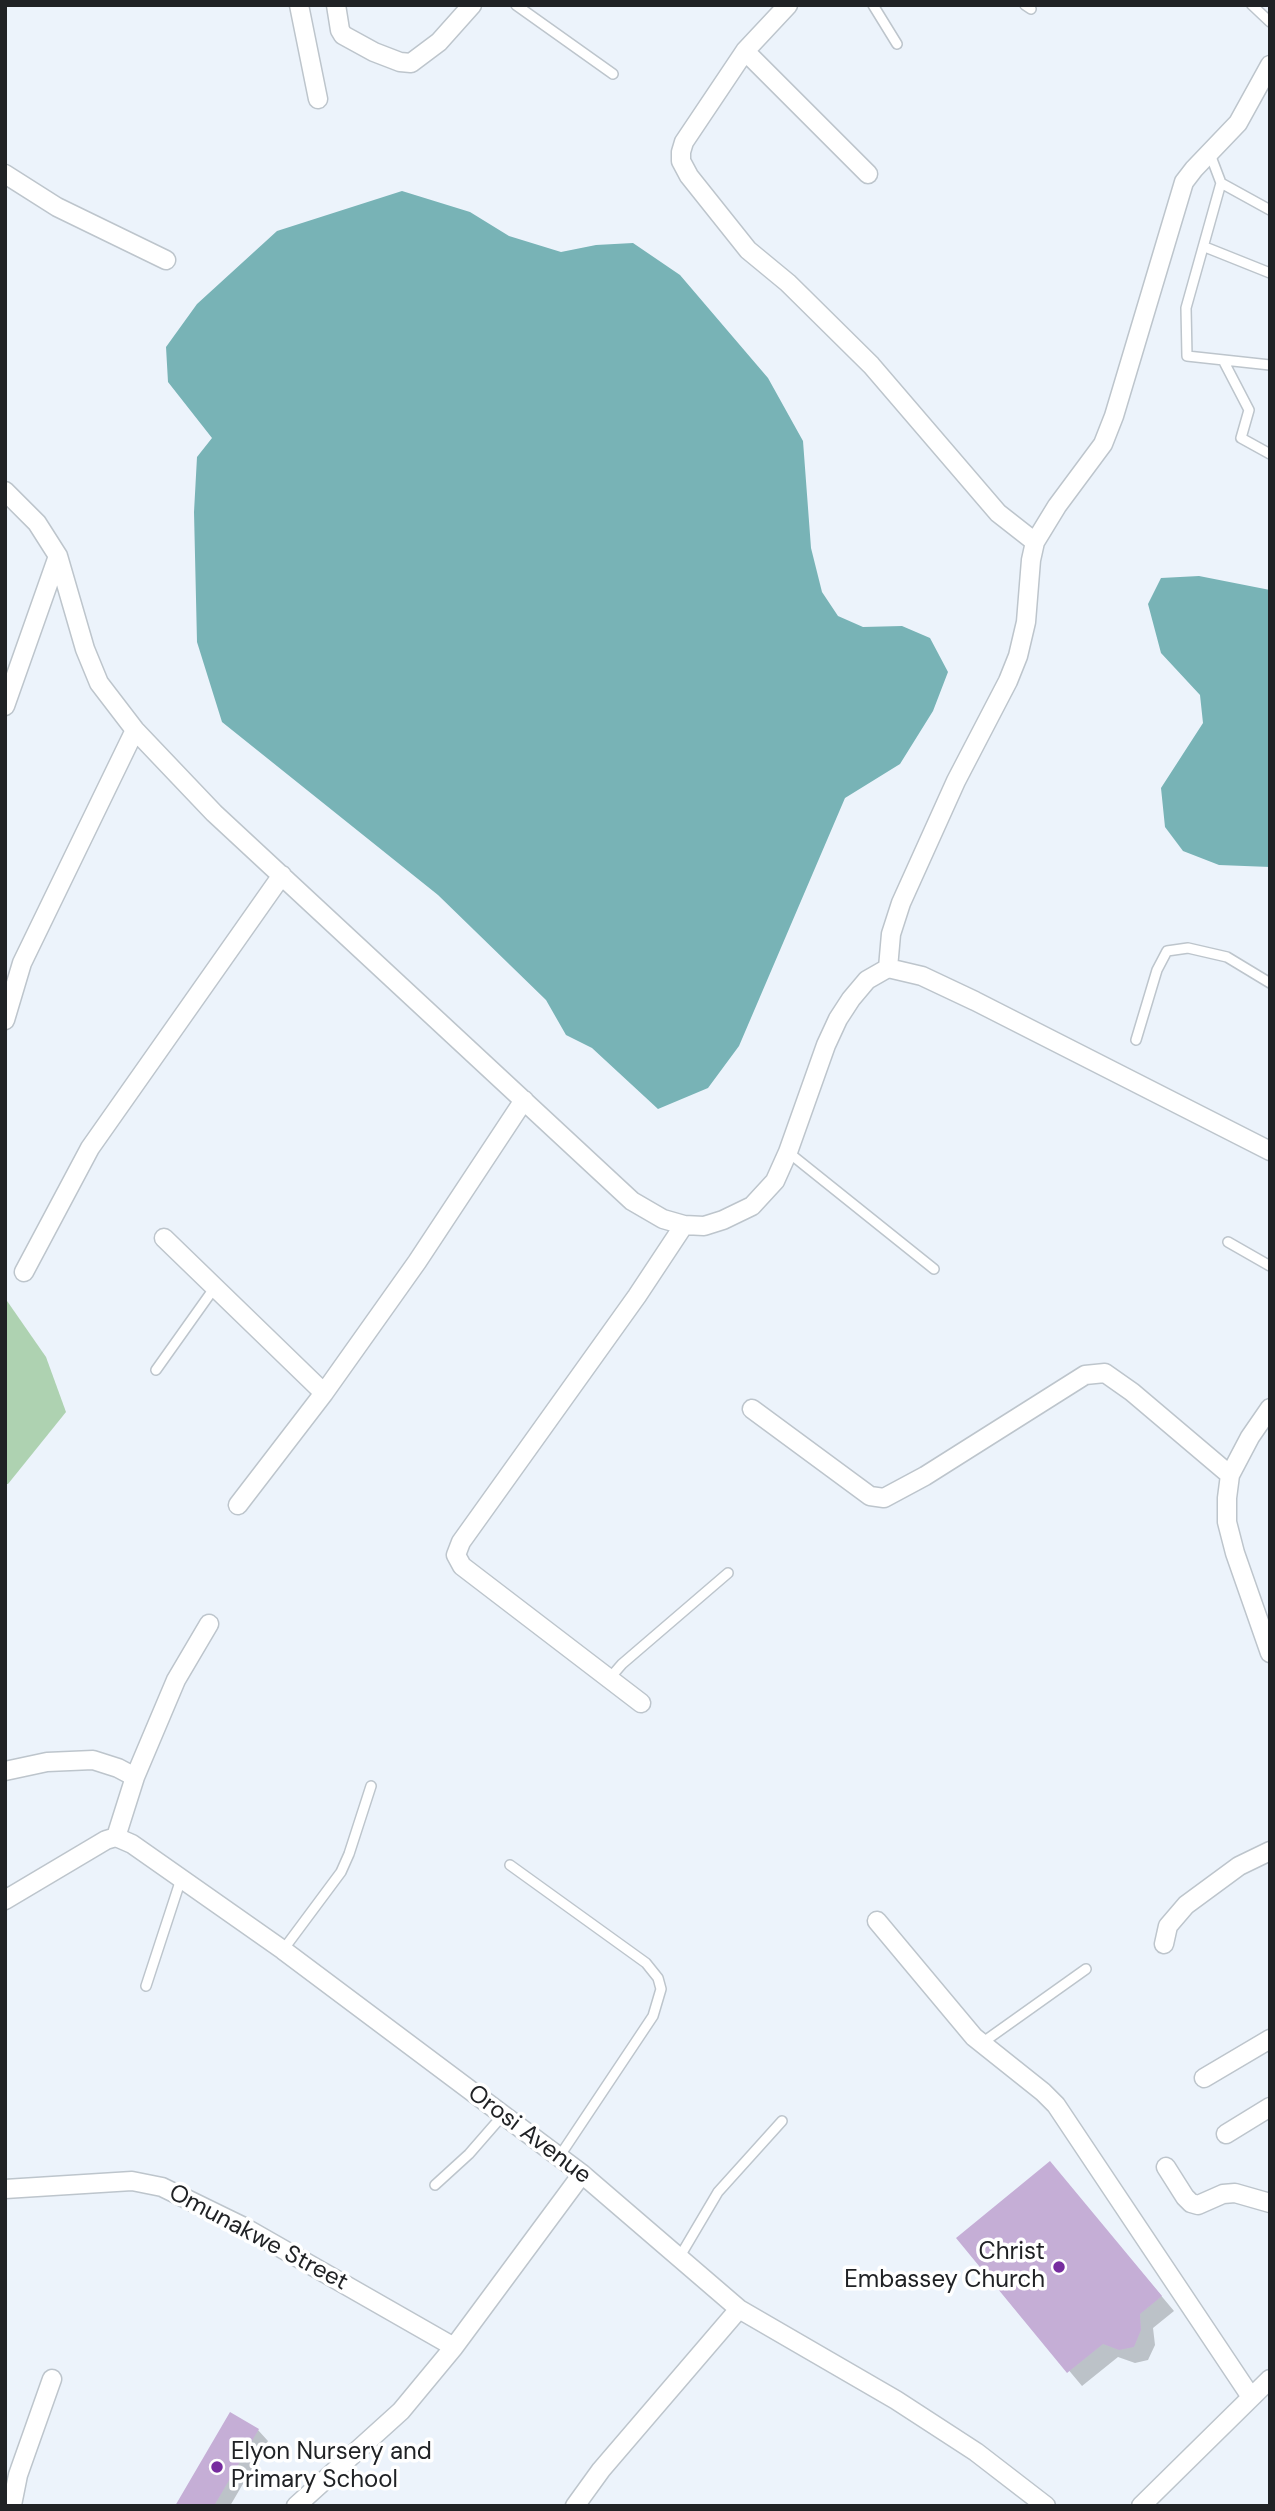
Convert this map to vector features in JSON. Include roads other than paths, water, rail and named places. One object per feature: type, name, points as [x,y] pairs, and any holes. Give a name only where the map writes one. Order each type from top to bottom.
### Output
[{"type":"street","points":[[299,5],[318,99]]},
{"type":"street","points":[[336,5],[340,30],[351,41],[400,62],[411,63],[439,42],[472,5]]},
{"type":"street","points":[[788,5],[745,51],[684,142],[681,161],[689,176],[748,250],[788,283],[871,365],[998,513],[1035,542]]},
{"type":"street","points":[[745,51],[868,174]]},
{"type":"street","points":[[888,968],[891,934],[901,903],[956,781],[1004,690],[1018,656],[1026,622],[1035,542],[1057,506],[1103,444],[1122,391],[1184,182],[1238,123],[1270,65]]},
{"type":"street","points":[[5,174],[57,207],[166,260]]},
{"type":"street","points":[[5,491],[37,523],[58,556],[85,649],[99,682],[135,730],[215,813],[632,1201],[663,1219],[684,1225],[704,1226],[723,1220],[752,1206],[775,1181],[838,1019],[867,980],[888,968],[922,976],[964,996],[1270,1152]]},
{"type":"street","points":[[5,706],[58,556]]},
{"type":"street","points":[[5,1020],[22,963],[135,730]]},
{"type":"street","points":[[24,1272],[90,1148],[282,875]]},
{"type":"street","points":[[238,1505],[324,1393],[417,1262],[524,1100]]},
{"type":"street","points":[[640,1703],[462,1566],[457,1559],[457,1551],[684,1225]]},
{"type":"street","points":[[164,1238],[324,1393]]},
{"type":"street","points":[[752,1409],[870,1496],[884,1498],[925,1476],[1084,1375],[1105,1373],[1132,1392],[1230,1475]]},
{"type":"street","points":[[1270,1408],[1250,1437],[1230,1475],[1227,1498],[1227,1522],[1235,1553],[1264,1616],[1270,1653]]},
{"type":"street","points":[[5,1900],[94,1846],[116,1837],[135,1777],[176,1679],[209,1624]]},
{"type":"street","points":[[5,1770],[47,1762],[93,1760],[135,1777]]},
{"type":"street","name":"Orosi Avenue","points":[[116,1837],[132,1844],[283,1950],[582,2174],[739,2309],[896,2400],[976,2452],[1046,2506]]},
{"type":"street","points":[[1164,1944],[1168,1926],[1186,1905],[1238,1866],[1270,1851]]},
{"type":"street","points":[[877,1921],[982,2043],[1056,2105],[1251,2397]]},
{"type":"street","points":[[1204,2078],[1270,2039]]},
{"type":"street","points":[[1226,2134],[1270,2107]]},
{"type":"street","points":[[1166,2167],[1191,2203],[1198,2205],[1223,2194],[1236,2193],[1270,2203]]},
{"type":"street","points":[[296,2506],[401,2411],[454,2347],[582,2174]]},
{"type":"street","name":"Omunakwe Street","points":[[5,2189],[132,2182],[162,2187],[244,2227],[454,2347]]},
{"type":"street","points":[[575,2506],[601,2470],[739,2309]]},
{"type":"street","points":[[11,2505],[18,2475],[52,2379]]},
{"type":"street","points":[[1141,2506],[1270,2379]]},
{"type":"lane","points":[[516,5],[613,74]]},
{"type":"lane","points":[[873,5],[897,44]]},
{"type":"lane","points":[[1252,5],[1270,22]]},
{"type":"lane","points":[[1209,152],[1221,183],[1186,308],[1187,356],[1270,365]]},
{"type":"lane","points":[[1221,183],[1270,210]]},
{"type":"lane","points":[[1205,247],[1270,273]]},
{"type":"lane","points":[[1223,360],[1249,410],[1241,438],[1270,454]]},
{"type":"lane","points":[[1136,1040],[1157,970],[1167,951],[1188,948],[1227,957],[1270,983]]},
{"type":"lane","points":[[788,1152],[934,1269]]},
{"type":"lane","points":[[1228,1242],[1270,1266]]},
{"type":"lane","points":[[156,1370],[215,1287]]},
{"type":"lane","points":[[609,1679],[622,1664],[728,1573]]},
{"type":"lane","points":[[283,1950],[341,1872],[372,1786]]},
{"type":"lane","points":[[510,1865],[646,1963],[658,1978],[661,1989],[653,2016],[559,2157]]},
{"type":"lane","points":[[146,1986],[181,1878]]},
{"type":"lane","points":[[982,2043],[1086,1969]]},
{"type":"lane","points":[[435,2186],[469,2154],[503,2115]]},
{"type":"lane","points":[[679,2258],[718,2192],[782,2121]]},
{"type":"water","points":[[402,191],[470,212],[509,236],[561,252],[596,245],[633,243],[680,275],[768,378],[803,441],[811,548],[822,592],[838,616],[863,627],[902,626],[930,638],[948,672],[933,711],[900,764],[845,798],[739,1046],[708,1088],[658,1109],[592,1048],[566,1035],[546,1000],[438,895],[222,722],[197,642],[194,512],[197,457],[212,438],[168,382],[166,347],[197,304],[277,231]]},
{"type":"water","points":[[1199,576],[1270,590],[1270,867],[1219,865],[1183,851],[1165,827],[1161,788],[1203,723],[1200,695],[1161,653],[1148,604],[1161,578]]},
{"type":"place","name":"Christ Embassey Church","points":[[1059,2267]]},
{"type":"place","name":"Elyon Nursery and Primary School","points":[[217,2467]]}]
